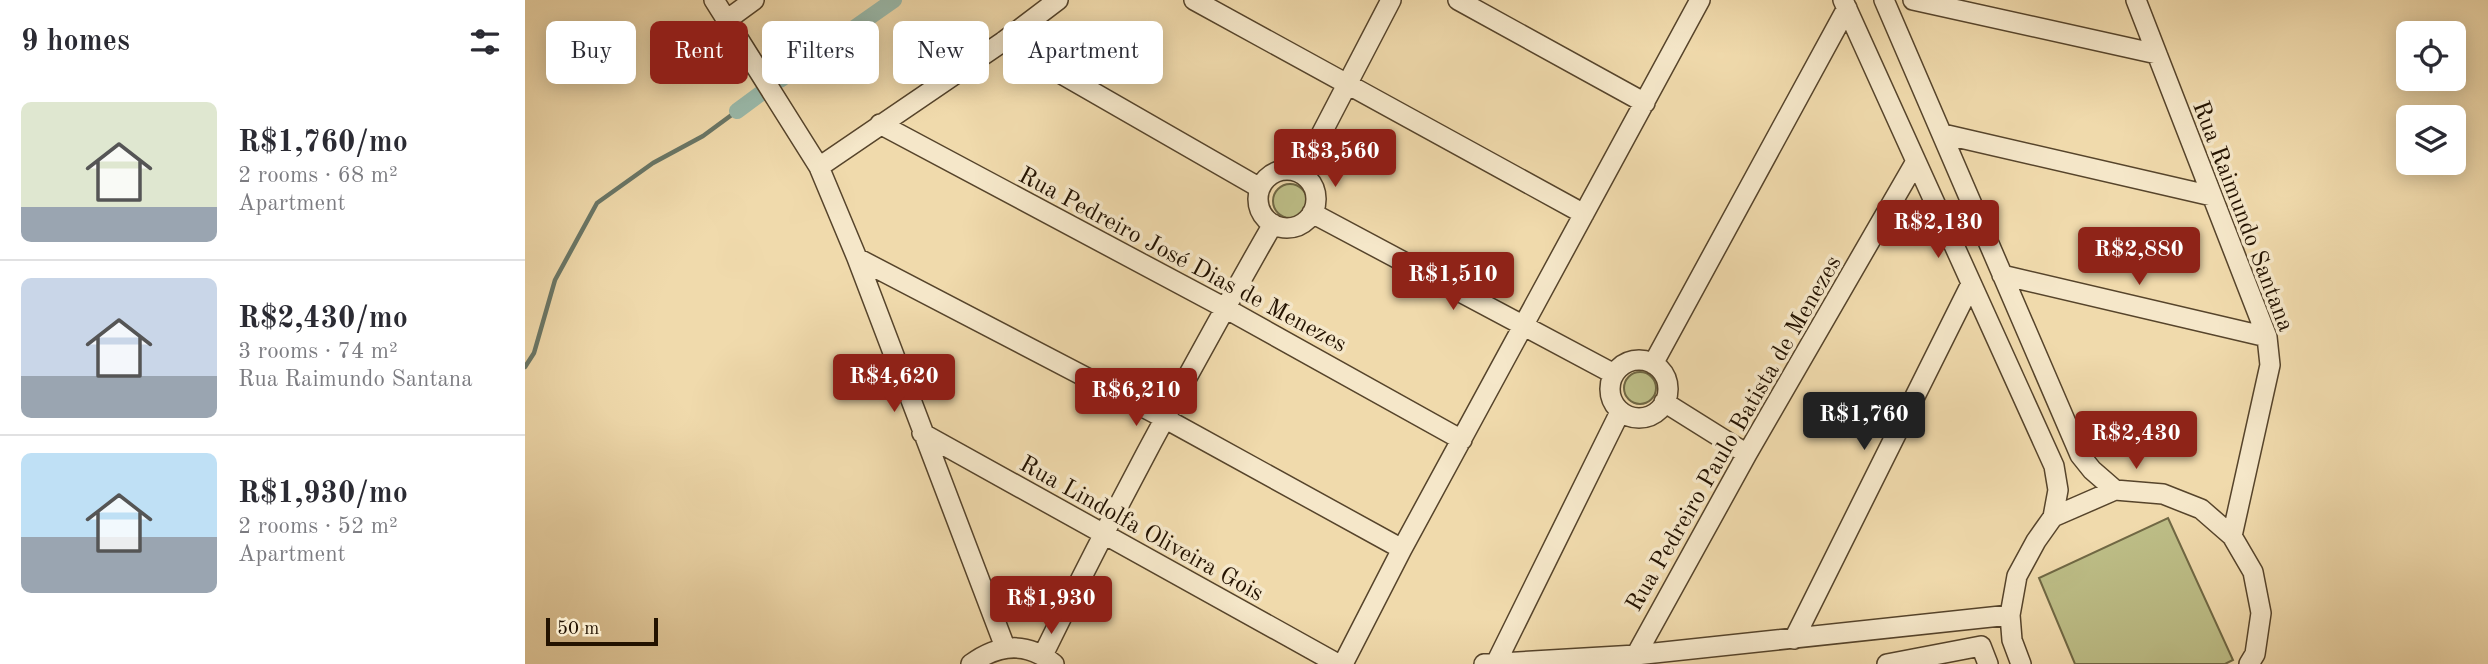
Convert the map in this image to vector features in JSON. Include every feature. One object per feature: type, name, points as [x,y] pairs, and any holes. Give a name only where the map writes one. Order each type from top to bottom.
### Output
[{"type":"street","points":[[714,0],[819,167],[857,258],[1005,647]]},
{"type":"street","points":[[728,19],[754,0]]},
{"type":"street","points":[[1030,21],[1058,0]]},
{"type":"street","points":[[1194,0],[1584,214]]},
{"type":"street","points":[[1301,173],[1391,0]]},
{"type":"street","points":[[1458,0],[1645,103]]},
{"type":"street","points":[[1340,664],[1700,0]]},
{"type":"street","points":[[1884,0],[2080,455],[2092,470],[2115,490]]},
{"type":"street","points":[[1913,0],[2157,54]]},
{"type":"street","name":"Rua Raimundo Santana","points":[[2136,0],[2267,337],[2270,365],[2232,536]]},
{"type":"street","points":[[1845,4],[2054,466],[2058,490],[2053,517],[2035,541],[2017,576],[2010,615],[2012,640],[2021,664]]},
{"type":"street","points":[[1653,364],[1845,4]]},
{"type":"street","points":[[819,167],[1003,42]]},
{"type":"street","points":[[1079,84],[1260,188]]},
{"type":"street","name":"Rua Pedreiro José Dias de Menezes","points":[[880,124],[1225,308],[1462,440]]},
{"type":"street","points":[[1943,134],[2212,196]]},
{"type":"street","name":"Rua Pedreiro Paulo Batista de Menezes","points":[[1636,655],[1747,454],[1915,163]]},
{"type":"street","points":[[1293,170],[1301,173],[1313,186],[1315,204],[1312,213],[1299,225],[1281,227],[1273,224],[1262,212],[1259,204],[1260,188],[1277,172],[1293,170]]},
{"type":"street","points":[[1312,213],[1614,374]]},
{"type":"street","points":[[971,664],[987,652],[1005,647],[1025,648],[1049,659],[1102,534],[1273,224]]},
{"type":"street","points":[[857,258],[1164,418],[1402,549]]},
{"type":"street","points":[[2003,275],[2267,337]]},
{"type":"street","points":[[1794,639],[1971,284]]},
{"type":"street","points":[[1644,361],[1653,364],[1665,376],[1667,385],[1660,410],[1644,418],[1620,412],[1611,398],[1614,374],[1627,363],[1644,361]]},
{"type":"street","points":[[1664,402],[1747,454]]},
{"type":"street","points":[[1490,664],[1620,412]]},
{"type":"street","name":"Rua Lindolfa Oliveira Gois","points":[[922,433],[1340,664]]},
{"type":"street","points":[[2053,517],[2115,490],[2163,494],[2201,509],[2232,536],[2253,572],[2261,613],[2255,654],[2249,664]]},
{"type":"street","points":[[1490,664],[1636,655],[2010,615]]},
{"type":"street","points":[[1887,664],[1985,655]]},
{"type":"green space","points":[[1290,184],[1302,189],[1307,201],[1302,213],[1290,218],[1278,213],[1273,201],[1278,189]]},
{"type":"green space","points":[[1640,372],[1651,377],[1656,388],[1651,399],[1640,404],[1629,399],[1624,388],[1629,377]]},
{"type":"green space","points":[[2168,518],[2233,660],[2225,664],[2075,664],[2039,578]]},
{"type":"waterway","points":[[864,21],[894,0]]},
{"type":"waterway","points":[[737,111],[760,94]]},
{"type":"waterway","points":[[525,367],[534,353],[555,280],[597,203],[653,163],[703,136],[737,111]]}]
